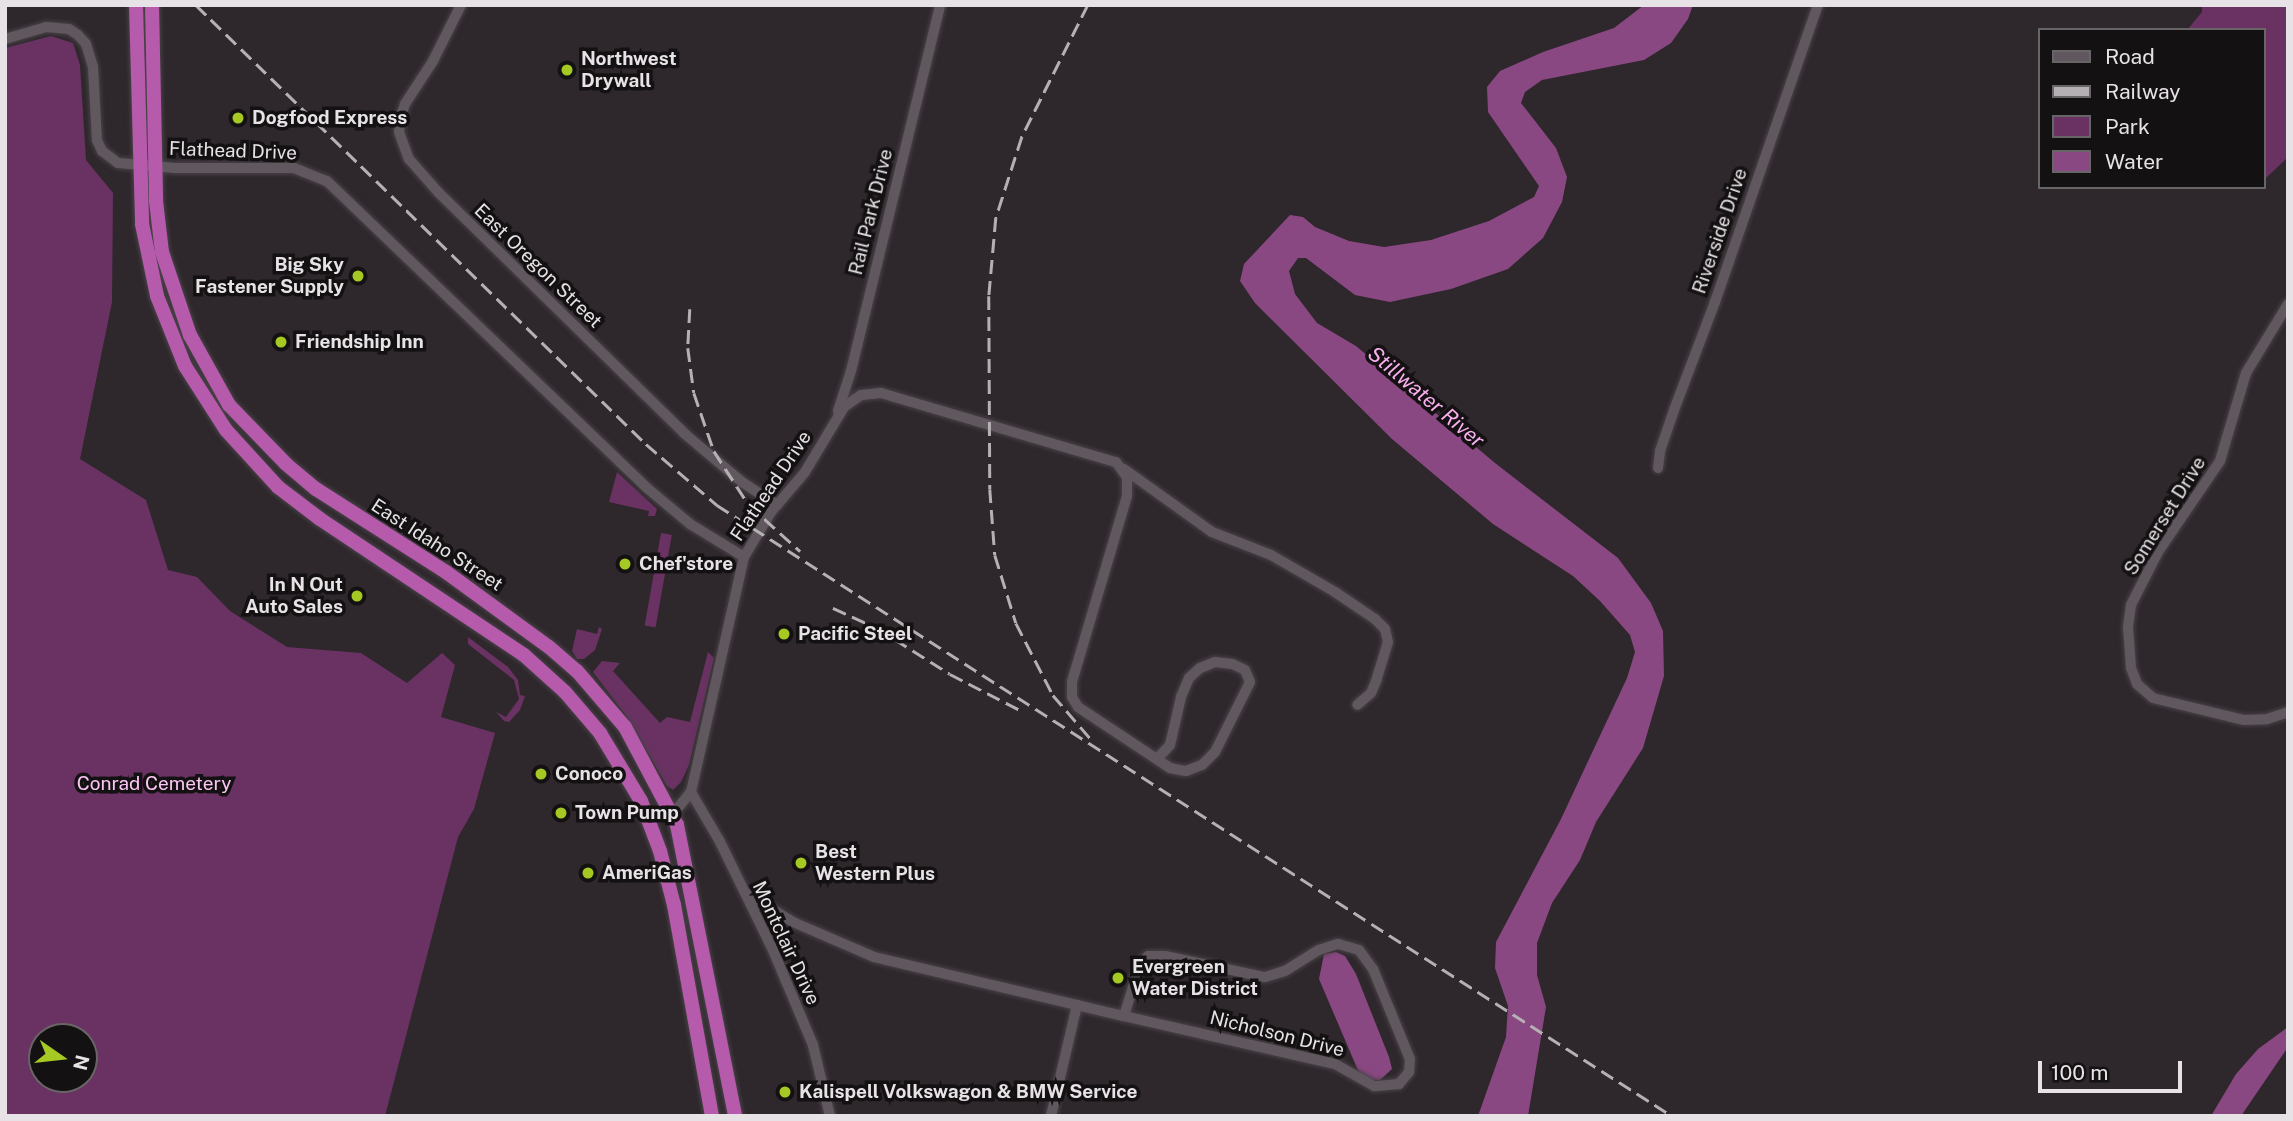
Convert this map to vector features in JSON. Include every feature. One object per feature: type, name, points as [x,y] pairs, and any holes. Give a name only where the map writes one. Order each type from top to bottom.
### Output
[{"type":"highway","points":[[136,5],[138,166],[145,248],[157,296],[186,366],[226,430],[260,468],[303,506],[501,638],[545,673],[589,720],[628,777],[650,821],[667,877],[712,1116]]},
{"type":"highway","name":"East Idaho Street","points":[[152,5],[154,166],[165,263],[190,335],[229,405],[257,437],[316,489],[482,597],[577,671],[625,727],[673,814],[735,1116]]},
{"type":"street","name":"East Oregon Street","points":[[461,5],[433,61],[405,104],[399,132],[409,159],[439,193],[685,435],[742,482],[777,505]]},
{"type":"street","name":"Rail Park Drive","points":[[832,425],[849,380],[940,5]]},
{"type":"street","name":"Riverside Drive","points":[[1658,468],[1660,451],[1674,410],[1715,302],[1818,5]]},
{"type":"street","points":[[5,39],[46,27],[69,29],[78,35],[86,44],[93,67],[97,140],[110,159],[138,166]]},
{"type":"street","name":"Flathead Drive","points":[[138,166],[175,169],[294,168],[327,181],[647,488],[690,524],[744,557],[777,505],[805,472],[844,407],[860,395],[881,393],[1116,462],[1212,532],[1271,555],[1335,592],[1385,629],[1386,651],[1371,693],[1357,705]]},
{"type":"street","name":"Somerset Drive","points":[[2288,304],[2246,373],[2220,461],[2158,552],[2131,605],[2128,627],[2131,668],[2137,684],[2153,698],[2244,720],[2267,719],[2288,712]]},
{"type":"street","points":[[1116,462],[1127,477],[1127,496],[1072,682],[1072,697],[1077,707],[1170,768],[1186,771],[1202,765],[1215,752],[1250,681],[1245,670],[1215,662],[1200,668],[1189,678],[1170,745],[1157,759]]},
{"type":"street","points":[[673,814],[691,792],[744,557]]},
{"type":"street","name":"Montclair Drive","points":[[691,792],[719,840],[772,947],[813,1045],[830,1116]]},
{"type":"street","name":"Nicholson Drive","points":[[740,886],[750,898],[793,922],[874,957],[1124,1016],[1335,1064],[1378,1087],[1399,1084],[1410,1067],[1408,1053],[1370,962],[1359,950],[1343,944],[1325,947],[1286,971],[1265,977],[1165,956],[1149,956],[1140,964],[1124,1016]]},
{"type":"street","points":[[1051,1116],[1077,1004]]},
{"type":"green space","points":[[2202,5],[2288,5],[2288,157],[2266,178],[2265,28],[2189,28],[2202,12]]},
{"type":"green space","name":"Conrad Cemetery","points":[[51,36],[73,43],[80,65],[86,160],[113,193],[112,302],[80,459],[146,500],[168,570],[197,577],[230,611],[287,647],[361,653],[407,683],[442,653],[455,665],[441,717],[495,733],[474,809],[458,837],[385,1116],[5,1116],[5,48]]},
{"type":"green space","points":[[617,472],[657,509],[655,516],[648,516],[649,511],[609,502]]},
{"type":"green space","points":[[661,533],[672,535],[656,627],[645,626]]},
{"type":"green space","points":[[599,627],[602,629],[595,650],[584,659],[577,659],[572,651],[577,629],[597,634]]},
{"type":"green space","points":[[468,637],[508,667],[518,680],[520,695],[525,696],[520,710],[509,722],[504,721],[496,712],[506,717],[519,699],[514,680],[468,644]]},
{"type":"green space","points":[[708,652],[714,658],[689,765],[681,782],[673,790],[667,786],[627,717],[593,672],[602,661],[620,663],[613,671],[660,723],[667,717],[690,722]]},
{"type":"water","points":[[1644,5],[1693,5],[1688,19],[1671,43],[1644,60],[1542,80],[1525,92],[1521,103],[1556,148],[1567,177],[1562,202],[1543,238],[1508,269],[1451,289],[1390,302],[1355,295],[1306,258],[1298,258],[1289,271],[1295,294],[1317,323],[1356,346],[1495,463],[1618,558],[1651,603],[1663,631],[1664,676],[1643,748],[1596,822],[1580,860],[1552,903],[1537,943],[1537,975],[1546,1007],[1528,1116],[1478,1116],[1506,1037],[1508,1006],[1495,968],[1496,942],[1561,819],[1627,678],[1635,652],[1630,635],[1600,601],[1573,576],[1493,524],[1392,439],[1255,303],[1240,281],[1244,264],[1290,215],[1303,217],[1315,227],[1349,241],[1384,247],[1431,240],[1489,221],[1534,197],[1539,186],[1488,112],[1487,87],[1500,71],[1543,52],[1614,28]]},
{"type":"water","points":[[1336,952],[1345,956],[1356,974],[1389,1057],[1392,1069],[1380,1080],[1369,1080],[1360,1075],[1319,979],[1324,954]]},
{"type":"water","points":[[2288,1027],[2288,1047],[2241,1116],[2211,1116],[2236,1074],[2258,1049]]},
{"type":"railway","points":[[196,5],[646,444],[717,505],[1672,1116]]},
{"type":"railway","points":[[1088,5],[1022,137],[996,218],[989,296],[990,489],[995,555],[1016,623],[1053,695],[1090,738]]},
{"type":"railway","points":[[690,309],[688,348],[694,393],[714,451],[749,505],[800,551]]},
{"type":"railway","points":[[833,608],[877,628],[950,674],[1020,710]]},
{"type":"place","name":"Northwest Drywall","points":[[567,70]]},
{"type":"place","name":"Dogfood Express","points":[[238,118]]},
{"type":"place","name":"Big Sky Fastener Supply","points":[[358,276]]},
{"type":"place","name":"Friendship Inn","points":[[281,342]]},
{"type":"place","name":"Chef'store","points":[[625,564]]},
{"type":"place","name":"In N Out Auto Sales","points":[[357,596]]},
{"type":"place","name":"Pacific Steel","points":[[784,634]]},
{"type":"place","name":"Conoco","points":[[541,774]]},
{"type":"place","name":"Town Pump","points":[[561,813]]},
{"type":"place","name":"Best Western Plus","points":[[801,863]]},
{"type":"place","name":"AmeriGas","points":[[588,873]]},
{"type":"place","name":"Evergreen Water District","points":[[1118,978]]},
{"type":"place","name":"Kalispell Volkswagon & BMW Service","points":[[785,1092]]},
{"type":"water label","name":"Stillwater River","points":[[1426,397]]}]
